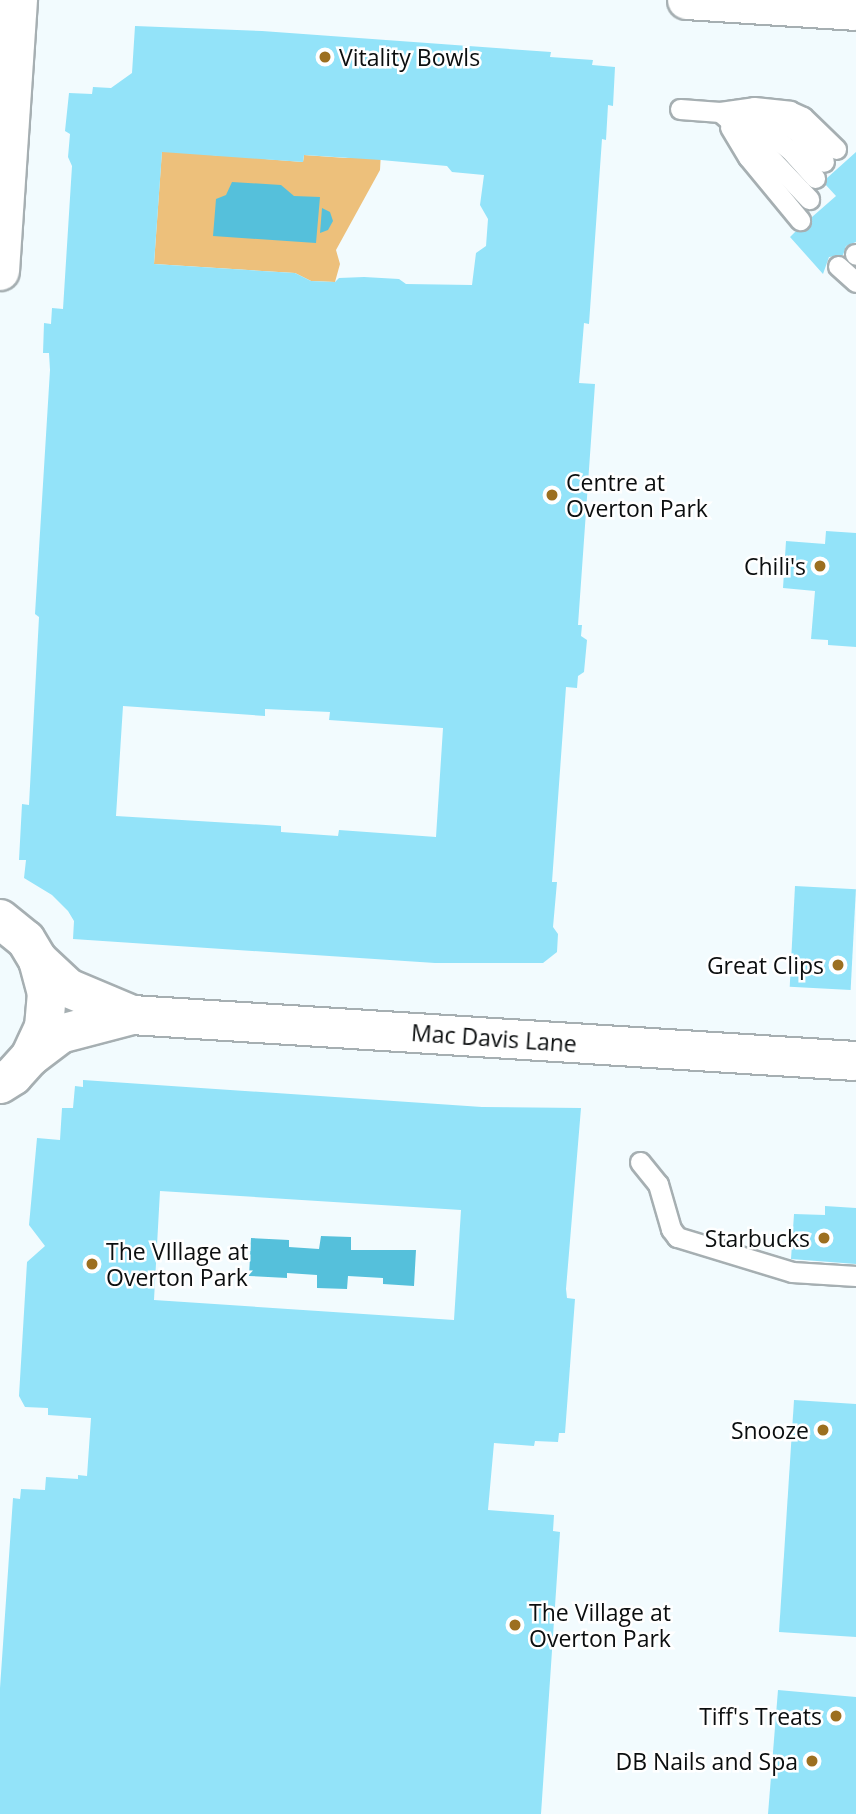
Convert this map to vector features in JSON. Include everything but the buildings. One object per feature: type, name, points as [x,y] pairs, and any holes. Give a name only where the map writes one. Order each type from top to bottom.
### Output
[{"type":"street","points":[[0,271],[18,0]]},
{"type":"street","points":[[688,0],[856,11]]},
{"type":"street","points":[[0,919],[26,940],[38,960],[47,993],[44,1027],[30,1057]]},
{"type":"street","points":[[38,960],[68,988],[132,1015]]},
{"type":"street","points":[[0,1084],[13,1076],[30,1057],[60,1034],[132,1015]]},
{"type":"street","name":"Mac Davis Lane","points":[[132,1015],[856,1061]]},
{"type":"lane","points":[[680,109],[720,111],[754,107],[790,111],[803,117],[825,163],[789,149],[766,132],[720,111]]},
{"type":"lane","points":[[720,111],[757,144],[809,199]]},
{"type":"lane","points":[[720,111],[748,157],[800,220]]},
{"type":"lane","points":[[838,266],[856,282]]},
{"type":"lane","points":[[640,1162],[658,1184],[671,1229],[677,1237],[792,1272],[856,1276]]},
{"type":"shaded area","points":[[162,150],[222,156],[223,150],[265,159],[303,162],[304,155],[346,158],[381,152],[380,170],[336,250],[340,264],[335,282],[311,281],[295,273],[154,264]]},
{"type":"water","points":[[232,182],[281,185],[294,196],[320,197],[316,243],[213,236],[216,199],[226,195]]},
{"type":"water","points":[[322,208],[330,212],[333,221],[328,230],[320,233]]},
{"type":"water","points":[[321,1236],[351,1237],[351,1250],[416,1250],[414,1286],[383,1284],[383,1278],[348,1276],[347,1289],[317,1288],[317,1275],[287,1273],[287,1278],[249,1276],[251,1238],[289,1240],[289,1247],[319,1249]]},
{"type":"place","name":"Vitality Bowls","points":[[325,57]]},
{"type":"place","name":"Centre at Overton Park","points":[[552,495]]},
{"type":"place","name":"Chili's","points":[[820,566]]},
{"type":"place","name":"Great Clips","points":[[838,965]]},
{"type":"place","name":"Starbucks","points":[[824,1238]]},
{"type":"place","name":"The VIllage at Overton Park","points":[[92,1264]]},
{"type":"place","name":"Snooze","points":[[823,1430]]},
{"type":"place","name":"The Village at Overton Park","points":[[515,1625]]},
{"type":"place","name":"Tiff's Treats","points":[[836,1716]]},
{"type":"place","name":"DB Nails and Spa","points":[[812,1761]]}]
